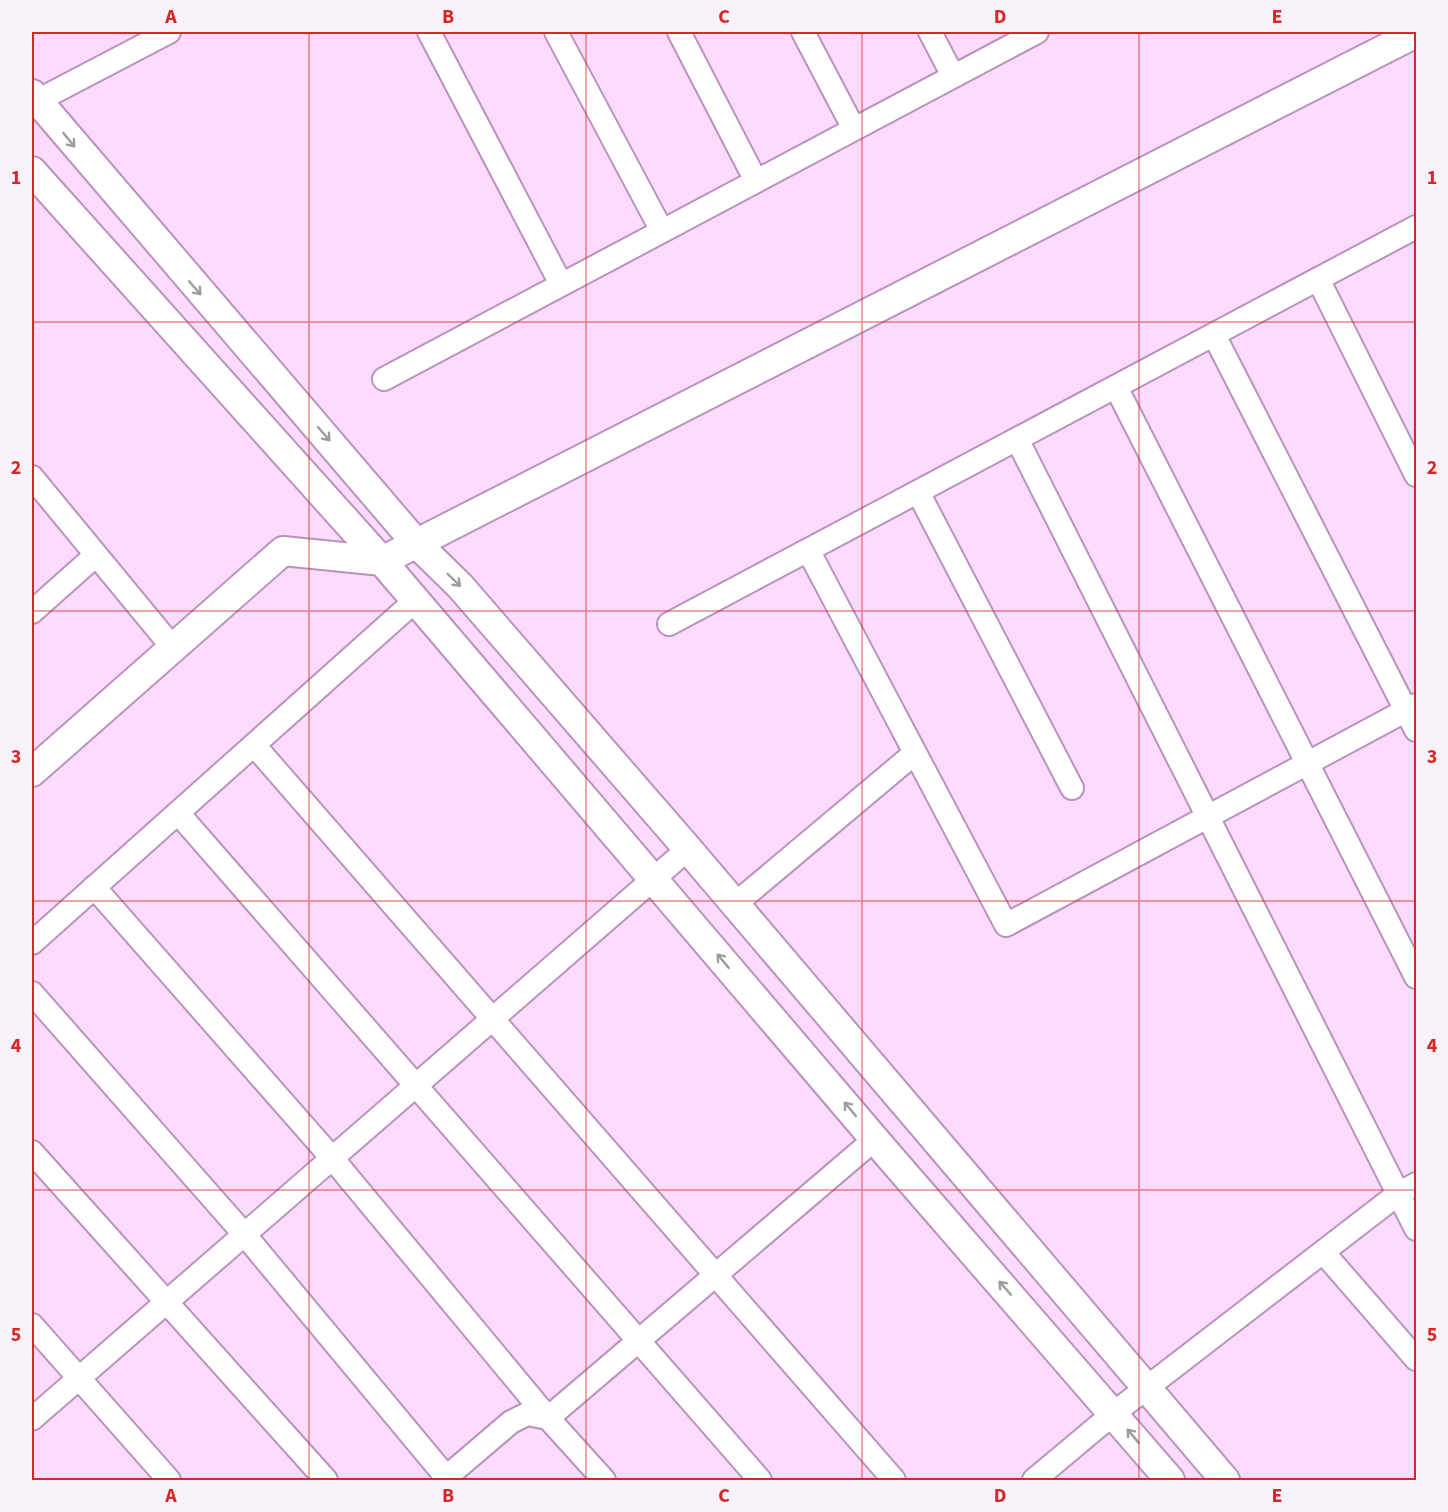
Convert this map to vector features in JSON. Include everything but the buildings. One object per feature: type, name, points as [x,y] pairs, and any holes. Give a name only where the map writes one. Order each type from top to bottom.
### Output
[{"type":"street","points":[[169,32],[34,98],[416,543],[460,586],[688,849],[1225,1480]]},
{"type":"street","points":[[429,32],[561,284]]},
{"type":"street","points":[[556,32],[662,231]]},
{"type":"street","points":[[679,32],[756,181]]},
{"type":"street","points":[[803,32],[854,129]]},
{"type":"street","points":[[930,32],[953,76]]},
{"type":"street","points":[[384,379],[1037,32]]},
{"type":"street","points":[[32,772],[283,551],[382,561],[1416,33]]},
{"type":"street","points":[[32,171],[416,600],[875,1139],[1170,1480]]},
{"type":"street","points":[[669,624],[1416,227]]},
{"type":"street","points":[[1318,279],[1416,475]]},
{"type":"street","points":[[808,550],[1006,925],[1308,764],[1413,715],[1214,335]]},
{"type":"street","points":[[1116,387],[1416,977]]},
{"type":"street","points":[[1017,439],[1208,817],[1407,1189],[1416,1229]]},
{"type":"street","points":[[32,477],[173,648]]},
{"type":"street","points":[[918,492],[1072,788]]},
{"type":"street","points":[[32,612],[96,555]]},
{"type":"street","points":[[32,943],[416,600]]},
{"type":"street","points":[[254,745],[894,1480]]},
{"type":"street","points":[[734,905],[915,753]]},
{"type":"street","points":[[177,813],[760,1480]]},
{"type":"street","points":[[32,1419],[688,849]]},
{"type":"street","points":[[94,887],[332,1158],[548,1418],[604,1480]]},
{"type":"street","points":[[32,993],[244,1234],[445,1479],[511,1422],[527,1414],[548,1418]]},
{"type":"street","points":[[548,1418],[875,1139]]},
{"type":"street","points":[[32,1152],[326,1480]]},
{"type":"street","points":[[1034,1480],[1114,1413],[1407,1189]]},
{"type":"street","points":[[1323,1252],[1416,1359]]},
{"type":"street","points":[[32,1325],[169,1480]]}]
